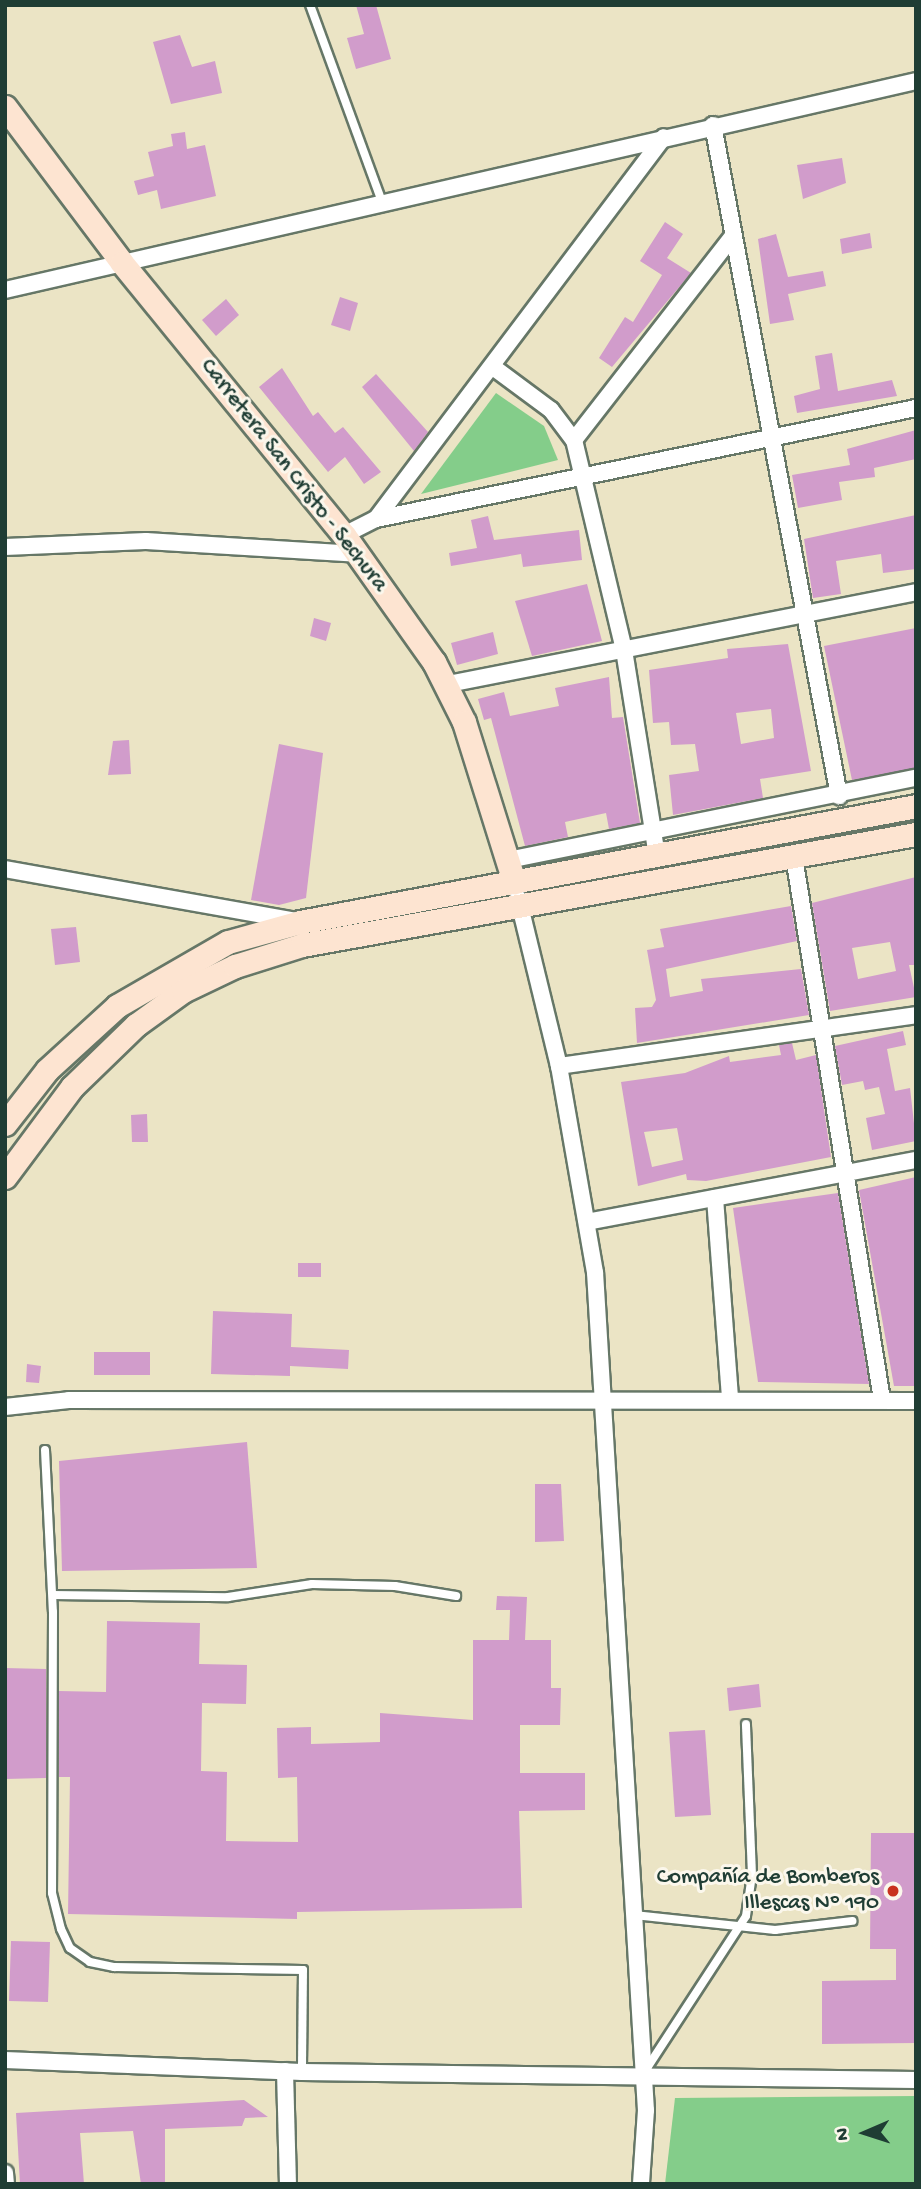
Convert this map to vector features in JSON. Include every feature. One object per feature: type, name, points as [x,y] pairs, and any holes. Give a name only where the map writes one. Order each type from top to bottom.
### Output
[{"type":"main road","name":"Carretera San Cristo - Sechura","points":[[5,107],[122,263],[351,545],[448,684],[511,871]]},
{"type":"main road","points":[[5,1124],[47,1070],[117,1006],[228,942],[511,871],[657,856],[916,806]]},
{"type":"main road","points":[[5,1177],[72,1087],[136,1025],[183,991],[302,945],[521,910],[916,834]]},
{"type":"street","points":[[5,290],[713,125],[915,87]]},
{"type":"street","points":[[713,125],[839,796]]},
{"type":"street","points":[[5,547],[146,541],[351,545],[376,519],[494,367],[664,137]]},
{"type":"street","points":[[574,440],[732,237]]},
{"type":"street","points":[[494,367],[551,410],[574,440],[624,650],[657,856]]},
{"type":"street","points":[[376,519],[584,474],[916,408]]},
{"type":"street","points":[[448,684],[624,650],[804,610],[916,592]]},
{"type":"street","points":[[641,2184],[643,2074],[604,1405],[587,1222],[559,1066],[511,871],[653,831],[839,796],[916,778]]},
{"type":"street","points":[[794,857],[882,1400]]},
{"type":"street","points":[[5,869],[300,922]]},
{"type":"street","points":[[559,1066],[822,1030],[916,1014]]},
{"type":"street","points":[[587,1222],[916,1160]]},
{"type":"street","points":[[715,1198],[730,1396]]},
{"type":"street","points":[[5,1407],[69,1400],[604,1405],[730,1396],[916,1401]]},
{"type":"street","points":[[5,2060],[302,2072],[643,2074],[916,2080]]},
{"type":"street","points":[[285,2071],[288,2184]]},
{"type":"street","points":[[5,2173],[6,2184]]},
{"type":"lane","points":[[310,5],[383,204]]},
{"type":"lane","points":[[45,1450],[52,1595],[52,1893],[71,1948],[90,1962],[114,1968],[303,1970],[302,2072]]},
{"type":"lane","points":[[52,1595],[228,1597],[312,1584],[395,1586],[456,1597]]},
{"type":"lane","points":[[643,2074],[738,1928],[752,1875],[746,1724]]},
{"type":"lane","points":[[634,1915],[738,1928],[852,1921]]},
{"type":"green space","points":[[496,393],[544,426],[558,460],[421,494]]},
{"type":"green space","points":[[916,2096],[916,2184],[665,2184],[675,2098]]},
{"type":"building","points":[[356,5],[376,5],[391,59],[356,69],[347,38],[364,34]]},
{"type":"building","points":[[180,35],[192,67],[215,61],[222,93],[171,104],[153,42]]},
{"type":"building","points":[[185,132],[187,149],[205,145],[216,196],[161,209],[157,190],[138,195],[134,181],[154,176],[148,152],[173,146],[171,134]]},
{"type":"building","points":[[842,158],[846,183],[803,199],[797,165]]},
{"type":"building","points":[[665,222],[683,234],[667,258],[691,273],[612,367],[599,358],[625,317],[633,322],[662,275],[640,261]]},
{"type":"building","points":[[870,233],[872,248],[842,254],[840,239]]},
{"type":"building","points":[[776,234],[788,277],[823,271],[826,286],[788,294],[794,320],[770,324],[758,239]]},
{"type":"building","points":[[340,297],[358,303],[350,331],[331,325]]},
{"type":"building","points":[[226,299],[239,315],[216,336],[202,320]]},
{"type":"building","points":[[832,353],[838,391],[892,380],[897,396],[797,413],[794,396],[820,389],[815,356]]},
{"type":"building","points":[[282,368],[313,416],[318,412],[335,433],[343,427],[381,472],[364,484],[345,457],[328,472],[259,387]]},
{"type":"building","points":[[376,374],[428,432],[414,451],[362,387]]},
{"type":"building","points":[[916,430],[916,459],[874,468],[875,477],[839,482],[842,500],[798,508],[792,475],[850,465],[847,449]]},
{"type":"building","points":[[916,515],[916,569],[883,573],[881,554],[836,561],[841,594],[813,598],[804,539]]},
{"type":"building","points":[[488,516],[494,540],[579,530],[582,560],[523,567],[521,554],[451,566],[449,553],[477,548],[471,520]]},
{"type":"building","points":[[587,584],[602,641],[532,656],[515,601]]},
{"type":"building","points":[[314,618],[331,623],[326,641],[310,636]]},
{"type":"building","points":[[916,628],[916,768],[852,780],[824,646]]},
{"type":"building","points":[[493,632],[498,654],[457,665],[451,643]]},
{"type":"building","points":[[788,644],[811,771],[760,779],[763,798],[673,815],[669,775],[699,771],[695,744],[671,745],[669,722],[653,723],[649,670],[728,658],[727,649]],"holes":[[[771,709],[774,738],[741,744],[736,713]]]},
{"type":"building","points":[[609,677],[612,718],[623,717],[640,823],[609,829],[606,813],[565,822],[568,837],[525,846],[491,718],[484,720],[478,699],[504,692],[510,716],[559,706],[555,688]]},
{"type":"building","points":[[129,740],[131,774],[108,775],[113,741]]},
{"type":"building","points":[[279,744],[323,753],[306,898],[279,905],[251,900]]},
{"type":"building","points":[[916,877],[916,965],[909,965],[916,997],[830,1011],[812,903]],"holes":[[[890,942],[896,971],[858,979],[852,948]]]},
{"type":"building","points":[[791,906],[797,941],[666,969],[670,997],[703,991],[701,979],[801,969],[809,1015],[637,1043],[635,1008],[652,1007],[656,1000],[647,950],[664,947],[660,929]]},
{"type":"building","points":[[76,927],[80,962],[55,965],[51,929]]},
{"type":"building","points":[[903,1031],[906,1045],[887,1049],[895,1091],[910,1088],[916,1141],[872,1150],[866,1118],[885,1114],[879,1087],[865,1090],[863,1081],[842,1085],[835,1046]]},
{"type":"building","points":[[792,1043],[796,1060],[816,1055],[831,1157],[706,1181],[687,1180],[686,1174],[638,1186],[621,1082],[685,1073],[729,1056],[730,1062],[781,1055],[779,1045]],"holes":[[[677,1128],[683,1160],[652,1167],[644,1132]]]},
{"type":"building","points":[[147,1114],[148,1142],[132,1142],[131,1115]]},
{"type":"building","points":[[916,1177],[916,1386],[894,1386],[859,1190]]},
{"type":"building","points":[[838,1193],[869,1384],[758,1382],[733,1208]]},
{"type":"building","points":[[298,1263],[321,1263],[321,1277],[298,1277]]},
{"type":"building","points":[[213,1311],[292,1314],[291,1347],[349,1350],[348,1369],[290,1366],[290,1376],[211,1374]]},
{"type":"building","points":[[94,1352],[150,1352],[150,1375],[94,1375]]},
{"type":"building","points":[[27,1364],[41,1366],[39,1383],[26,1382]]},
{"type":"building","points":[[247,1442],[257,1568],[62,1571],[59,1461]]},
{"type":"building","points":[[535,1484],[561,1484],[564,1541],[535,1542]]},
{"type":"building","points":[[497,1596],[527,1597],[525,1640],[551,1640],[551,1688],[561,1688],[560,1725],[520,1725],[520,1773],[585,1773],[585,1810],[519,1811],[522,1908],[297,1912],[297,1919],[68,1914],[70,1777],[59,1777],[59,1691],[106,1692],[107,1621],[200,1623],[199,1664],[247,1665],[246,1704],[202,1703],[201,1771],[227,1772],[226,1841],[298,1842],[297,1777],[278,1778],[277,1728],[311,1727],[311,1744],[380,1742],[380,1713],[473,1720],[473,1640],[509,1640],[510,1610],[496,1610]]},
{"type":"building","points":[[5,1668],[46,1669],[46,1778],[5,1779]]},
{"type":"building","points":[[759,1684],[761,1707],[729,1711],[727,1688]]},
{"type":"building","points":[[705,1730],[711,1815],[675,1817],[669,1732]]},
{"type":"building","points":[[871,1833],[916,1833],[916,2043],[822,2044],[822,1981],[896,1980],[896,1949],[870,1949]]},
{"type":"building","points":[[11,1941],[50,1942],[48,2002],[9,2001]]},
{"type":"building","points":[[244,2100],[268,2117],[245,2118],[242,2126],[165,2129],[165,2184],[141,2184],[133,2131],[80,2133],[84,2184],[20,2184],[16,2113]]},
{"type":"place","name":"Compañía de Bomberos Illescas Nº 190","points":[[893,1891]]}]
